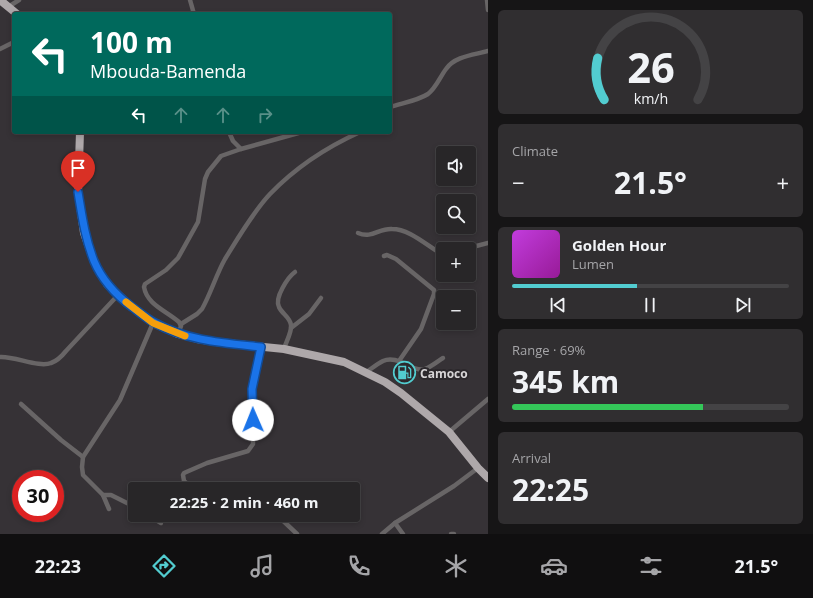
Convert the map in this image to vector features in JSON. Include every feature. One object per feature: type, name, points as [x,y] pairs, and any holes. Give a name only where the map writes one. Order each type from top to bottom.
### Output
[{"type":"highway","points":[[0,0],[14,12]]},
{"type":"highway","points":[[80,134],[78,192],[84,233],[94,262],[107,284],[127,303],[153,323],[178,334],[216,342],[284,348],[344,362],[385,382],[401,393],[449,432],[488,478]]},
{"type":"street","points":[[8,7],[19,0]]},
{"type":"street","points":[[190,0],[193,12]]},
{"type":"street","points":[[487,0],[488,10]]},
{"type":"street","points":[[0,49],[12,43]]},
{"type":"street","points":[[392,108],[429,93],[436,86],[447,68],[452,63],[462,58],[488,51]]},
{"type":"street","points":[[230,134],[233,141],[240,149]]},
{"type":"street","points":[[178,334],[181,326],[180,324],[176,319],[149,299],[144,287],[145,284],[171,266],[178,258],[192,234],[198,222],[204,185],[208,172],[223,154],[295,134]]},
{"type":"street","points":[[180,324],[197,314],[202,309],[226,259],[259,207],[269,195],[279,185],[325,150],[356,134]]},
{"type":"street","points":[[358,233],[367,236],[391,229],[401,231],[411,235],[436,251]]},
{"type":"street","points":[[476,246],[488,243]]},
{"type":"street","points":[[384,256],[387,255],[396,260],[434,290],[434,294],[421,329],[399,361]]},
{"type":"street","points":[[284,348],[291,328],[289,318],[279,309],[278,302],[285,283],[295,272]]},
{"type":"street","points":[[0,357],[44,365],[52,363],[66,351],[118,295]]},
{"type":"street","points":[[291,328],[309,314],[321,298]]},
{"type":"street","points":[[109,509],[103,495],[83,475],[83,458],[120,400],[153,323]]},
{"type":"street","points":[[185,482],[182,475],[184,473],[207,463],[248,451],[251,448],[253,444],[252,389],[261,347]]},
{"type":"street","points":[[365,373],[382,361],[399,361],[424,370],[443,358]]},
{"type":"street","points":[[449,432],[488,399]]},
{"type":"street","points":[[21,404],[83,458]]},
{"type":"street","points":[[382,534],[395,523],[454,486],[478,468]]},
{"type":"street","points":[[103,495],[111,495],[128,504]]},
{"type":"street","points":[[284,522],[297,534]]},
{"type":"street","points":[[395,523],[403,534]]},
{"type":"slow traffic","points":[[126,302],[153,323],[185,336]]},
{"type":"place","name":"Camoco","points":[[404,373]]},
{"type":"route","points":[[78,192],[84,233],[94,262],[107,284],[127,303],[153,323],[178,334],[216,342],[261,347],[252,389],[253,420]]}]
